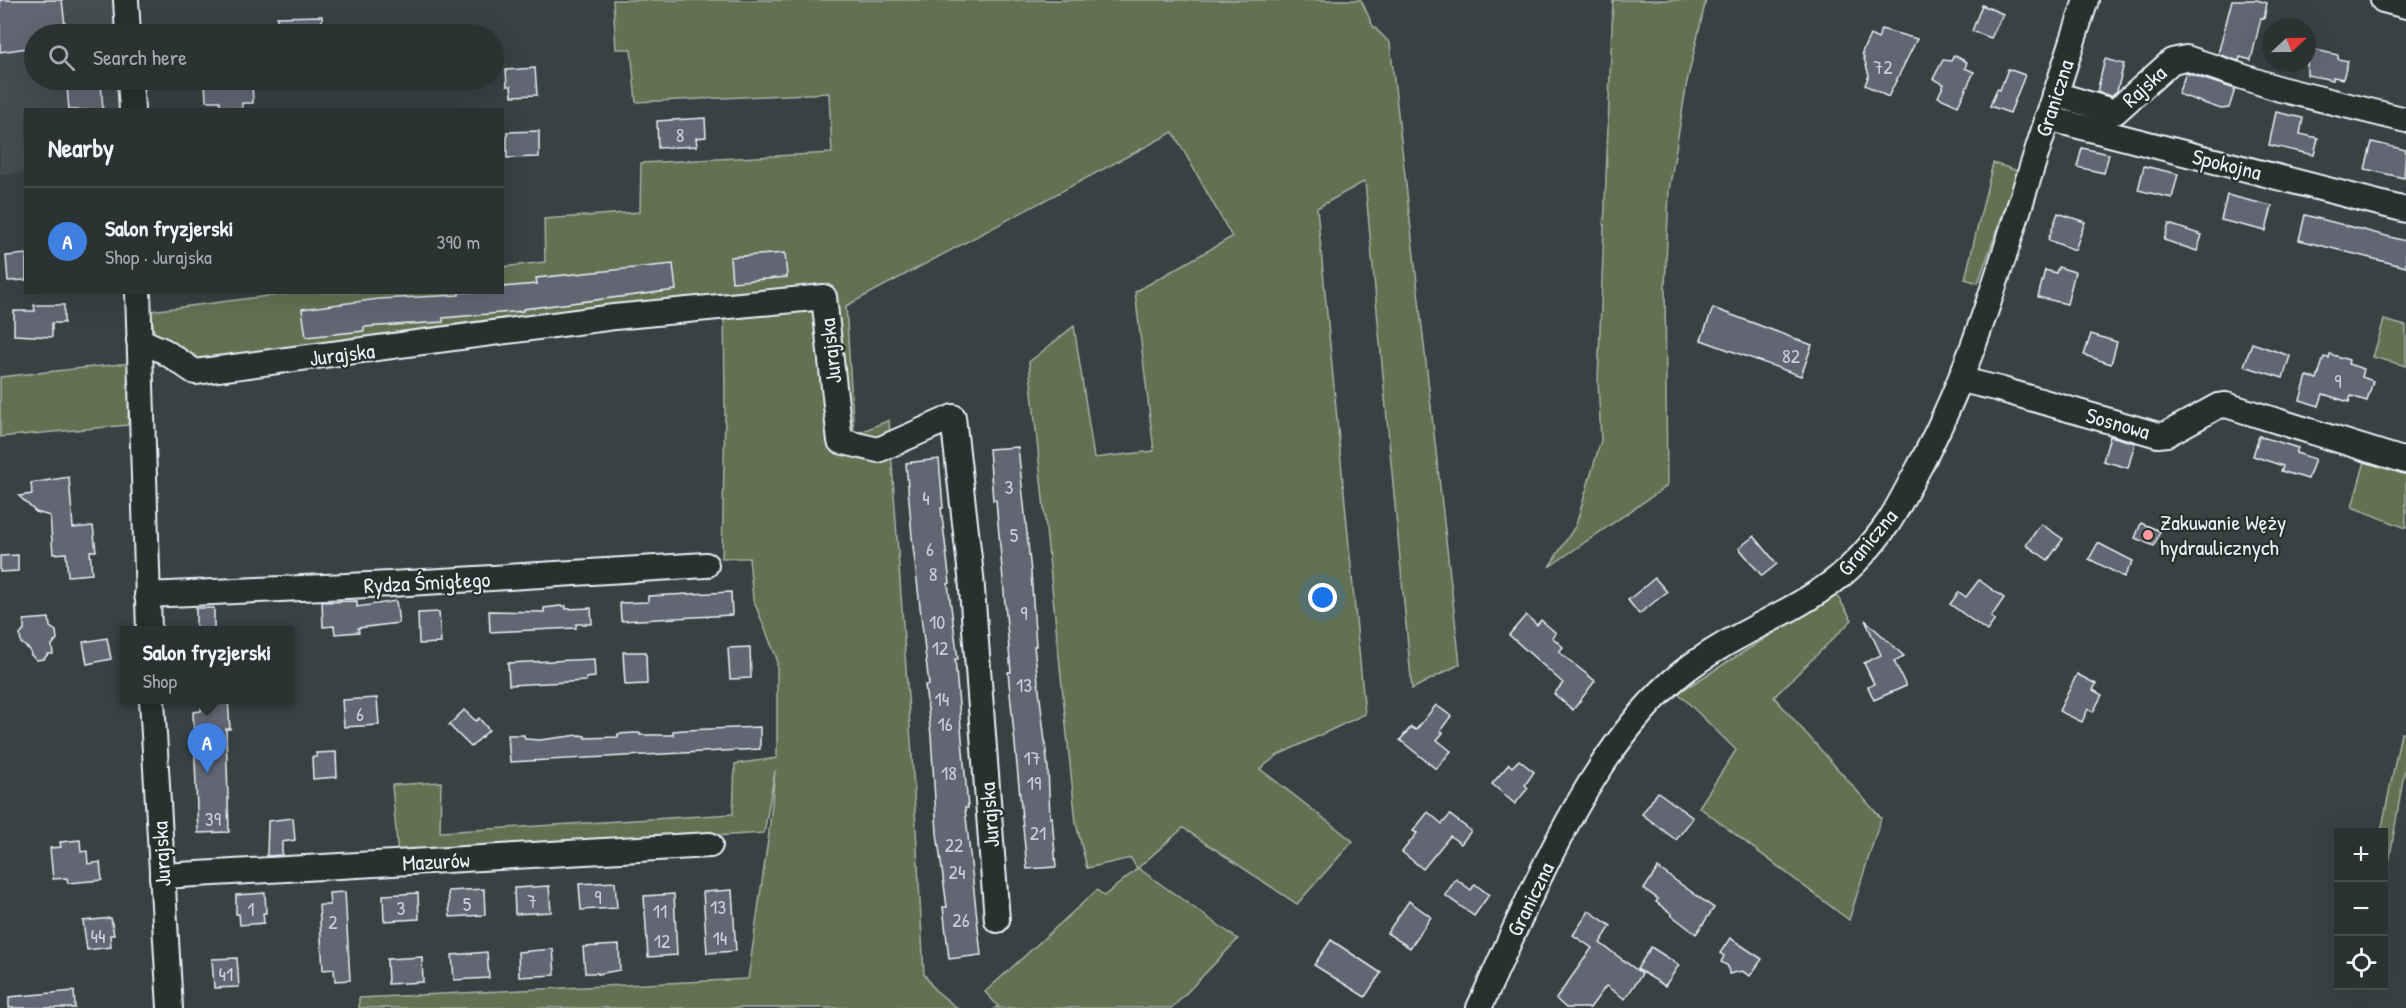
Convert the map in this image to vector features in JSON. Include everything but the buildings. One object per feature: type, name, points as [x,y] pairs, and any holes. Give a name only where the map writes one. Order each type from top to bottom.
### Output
[{"type":"street","points":[[126,0],[127,24]]},
{"type":"street","name":"Graniczna","points":[[1479,1008],[1551,857],[1597,773],[1647,707],[1682,673],[1740,634],[1822,589],[1849,569],[1889,521],[1925,457],[1962,380],[1987,312],[2086,0]]},
{"type":"street","points":[[2383,0],[2406,6]]},
{"type":"street","name":"Rajska","points":[[2055,94],[2115,112],[2172,61],[2187,57],[2280,89],[2406,120]]},
{"type":"street","points":[[131,90],[132,108]]},
{"type":"street","name":"Spokojna","points":[[2047,118],[2406,210]]},
{"type":"street","points":[[138,294],[148,626]]},
{"type":"street","name":"Jurajska","points":[[139,340],[164,351],[195,372],[614,317],[824,297],[840,441],[878,450],[953,417],[971,576],[997,920]]},
{"type":"street","name":"Sosnowa","points":[[1962,380],[2158,435],[2167,434],[2218,406],[2226,405],[2406,461]]},
{"type":"street","name":"Rydza Śmigłego","points":[[147,595],[391,584],[706,565]]},
{"type":"street","name":"Jurajska","points":[[152,704],[170,1008]]},
{"type":"street","name":"Mazurów","points":[[162,876],[710,845]]},
{"type":"shaded area","points":[[0,0],[112,0],[113,24],[24,24],[24,90],[118,90],[119,108],[24,108],[24,172],[0,175]]},
{"type":"green space","points":[[613,0],[1361,0],[1373,26],[1390,43],[1460,664],[1412,689],[1365,181],[1317,208],[1365,714],[1278,755],[1260,769],[1353,841],[1297,904],[1183,828],[1138,868],[1238,939],[1172,1008],[995,1008],[998,1006],[985,992],[1097,890],[1104,896],[1137,869],[1131,858],[1087,868],[1076,823],[1029,362],[1074,326],[1094,458],[1154,451],[1135,292],[1232,237],[1173,132],[846,306],[854,435],[889,420],[924,974],[934,989],[957,1008],[359,1008],[359,998],[748,979],[769,833],[775,771],[764,833],[398,855],[392,785],[441,782],[440,832],[733,814],[735,764],[777,758],[777,659],[753,599],[749,558],[722,558],[725,412],[724,298],[159,365],[151,311],[283,294],[504,294],[504,267],[545,262],[544,219],[640,212],[641,163],[832,153],[829,93],[636,102],[631,49],[616,49]]},
{"type":"green space","points":[[1613,0],[1706,0],[1687,82],[1669,191],[1665,288],[1667,486],[1549,567],[1576,525],[1601,440],[1598,381]]},
{"type":"green space","points":[[1993,163],[2018,171],[1978,283],[1965,279]]},
{"type":"green space","points":[[2384,320],[2406,326],[2406,366],[2373,357]]},
{"type":"green space","points":[[129,363],[128,425],[0,437],[0,377]]},
{"type":"green space","points":[[2370,444],[2406,455],[2406,528],[2352,507]]},
{"type":"green space","points":[[1836,594],[1852,620],[1774,697],[1881,818],[1849,920],[1699,807],[1736,750],[1678,693]]},
{"type":"green space","points":[[2401,733],[2406,734],[2406,761],[2388,868],[2388,828],[2382,828]]},
{"type":"place","name":"Zakuwanie Węży hydraulicznych","points":[[2148,535]]},
{"type":"place","name":"Salon fryzjerski","points":[[207,773]]}]
